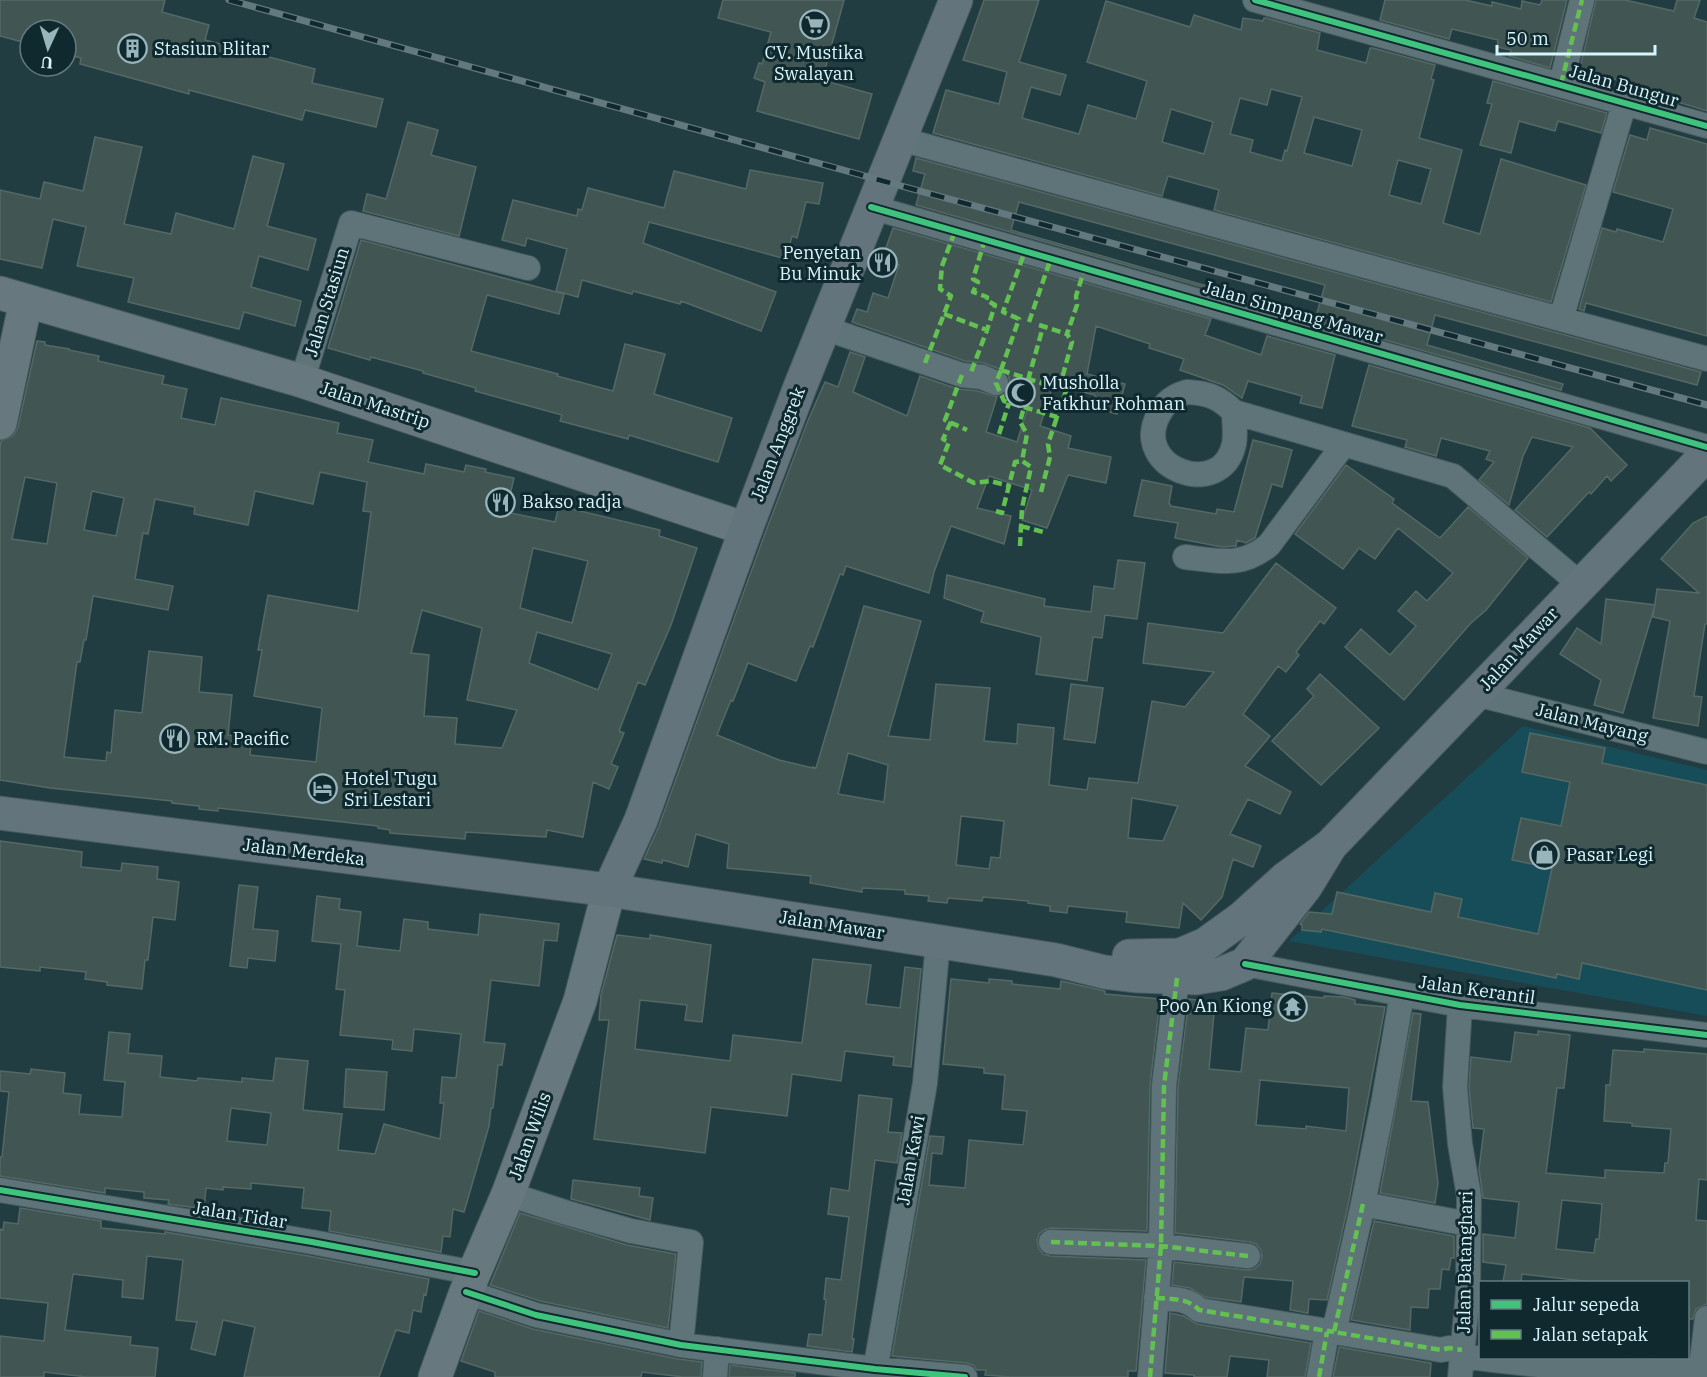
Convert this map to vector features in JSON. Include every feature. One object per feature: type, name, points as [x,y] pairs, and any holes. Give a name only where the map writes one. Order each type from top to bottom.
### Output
[{"type":"main road","name":"Jalan Anggrek","points":[[609,890],[641,820],[746,529],[871,207],[956,0]]},
{"type":"main road","name":"Jalan Mastrip","points":[[13,297],[302,381],[746,529]]},
{"type":"main road","points":[[0,423],[13,297]]},
{"type":"main road","name":"Jalan Mawar","points":[[1056,960],[1180,954],[1206,944],[1242,918],[1286,878],[1331,845],[1580,584],[1703,462]]},
{"type":"main road","name":"Jalan Merdeka","points":[[0,813],[609,890]]},
{"type":"main road","name":"Jalan Mawar","points":[[609,890],[1056,960],[1104,972],[1196,978],[1221,974],[1245,964],[1306,886],[1331,845]]},
{"type":"main road","name":"Jalan Wilis","points":[[435,1377],[508,1194],[580,1001],[609,890]]},
{"type":"street","name":"Jalan Bungur","points":[[1255,0],[1625,101],[1707,126]]},
{"type":"street","points":[[1561,84],[1582,0]]},
{"type":"street","points":[[1561,319],[1625,101]]},
{"type":"street","points":[[900,139],[1707,359]]},
{"type":"street","name":"Jalan Simpang Mawar","points":[[871,207],[1703,462]]},
{"type":"street","name":"Jalan Stasiun","points":[[302,381],[351,222],[528,268]]},
{"type":"street","points":[[824,328],[962,375],[982,377],[996,383]]},
{"type":"street","points":[[1234,412],[1453,476],[1580,584]]},
{"type":"street","points":[[1185,557],[1226,562],[1256,556],[1269,545],[1344,444]]},
{"type":"street","name":"Jalan Mayang","points":[[1476,694],[1707,752]]},
{"type":"street","name":"Jalan Kawi","points":[[875,1373],[925,1083],[938,942]]},
{"type":"street","name":"Jalan Kerantil","points":[[1245,964],[1460,1005],[1707,1035]]},
{"type":"street","points":[[1150,1377],[1161,1246],[1164,1086],[1177,978]]},
{"type":"street","points":[[1319,1377],[1363,1204],[1402,994]]},
{"type":"street","name":"Jalan Batanghari","points":[[1460,1005],[1455,1087],[1460,1144],[1469,1196],[1468,1292],[1461,1361]]},
{"type":"street","name":"Jalan Tidar","points":[[0,1190],[312,1242],[471,1282],[536,1315],[626,1335],[875,1373],[965,1377]]},
{"type":"street","points":[[508,1194],[631,1231],[691,1242],[681,1344]]},
{"type":"street","points":[[1363,1204],[1468,1224]]},
{"type":"street","points":[[1051,1242],[1161,1246],[1248,1256]]},
{"type":"street","points":[[1156,1298],[1181,1300],[1194,1305],[1199,1310],[1441,1350],[1449,1348],[1461,1361],[1563,1368],[1586,1373],[1704,1369],[1707,1318]]},
{"type":"street","points":[[715,1377],[717,1350]]},
{"type":"shaded area","name":"Pasar Legi","points":[[1523,726],[1707,770],[1707,1016],[1289,941]]},
{"type":"building","points":[[0,0],[165,0],[162,12],[209,25],[205,40],[315,69],[312,83],[383,99],[376,127],[305,110],[302,120],[189,90],[189,94],[80,64],[78,18],[18,18],[18,41],[0,36]]},
{"type":"building","points":[[723,0],[844,0],[822,80],[872,94],[859,139],[757,111],[765,82],[754,78],[759,63],[762,64],[771,32],[718,18]]},
{"type":"building","points":[[984,0],[1039,0],[1019,62],[1066,75],[1060,95],[1031,87],[1022,118],[1079,134],[1088,105],[1136,119],[1147,81],[1087,62],[1106,1],[1190,27],[1194,15],[1241,30],[1243,18],[1263,21],[1266,18],[1320,33],[1317,50],[1366,63],[1370,48],[1373,48],[1435,65],[1431,79],[1434,80],[1419,138],[1462,150],[1443,223],[1480,234],[1501,159],[1586,185],[1551,302],[1214,210],[1219,190],[1168,176],[1162,196],[933,133],[946,90],[999,104],[1007,72],[963,60]],"holes":[[[1271,89],[1302,97],[1282,161],[1250,152],[1253,140],[1230,134],[1240,98],[1267,105]],[[1171,109],[1213,122],[1204,154],[1162,142]],[[1314,117],[1362,130],[1352,166],[1304,153]],[[1398,160],[1431,169],[1421,204],[1389,195]]]},
{"type":"building","points":[[1385,0],[1465,0],[1492,6],[1492,2],[1521,9],[1522,1],[1540,5],[1542,0],[1567,0],[1550,68],[1509,56],[1511,50],[1497,47],[1498,40],[1452,29],[1449,39],[1380,20]]},
{"type":"building","points":[[1596,0],[1625,0],[1674,11],[1677,0],[1700,0],[1694,18],[1707,22],[1707,111],[1647,94],[1648,90],[1580,68]]},
{"type":"building","points":[[1493,81],[1607,113],[1601,133],[1558,121],[1555,131],[1519,121],[1511,153],[1480,145],[1492,104],[1487,103]]},
{"type":"building","points":[[408,122],[438,130],[431,155],[476,167],[459,236],[363,211],[367,194],[386,199]]},
{"type":"building","points":[[1650,128],[1707,144],[1707,336],[1586,303],[1584,311],[1579,309],[1602,228],[1616,232],[1617,229],[1663,242],[1673,209],[1613,192],[1630,135],[1647,140]]},
{"type":"building","points":[[95,137],[142,147],[124,224],[171,234],[176,213],[234,229],[253,156],[284,164],[267,226],[316,239],[308,270],[259,256],[251,287],[301,301],[295,326],[244,312],[239,329],[128,302],[134,278],[77,266],[86,227],[53,219],[42,268],[0,259],[0,190],[40,199],[44,182],[83,191]]},
{"type":"building","points":[[916,158],[1701,372],[1697,385],[1435,315],[1427,345],[1563,384],[1561,390],[1315,320],[1325,285],[1019,202],[1011,230],[1221,290],[1220,292],[916,205],[925,174],[913,171]]},
{"type":"building","points":[[750,170],[823,183],[819,204],[806,202],[797,238],[792,236],[786,259],[649,222],[643,243],[776,292],[761,331],[681,301],[680,304],[633,291],[632,294],[582,280],[578,297],[556,291],[567,249],[527,238],[525,246],[502,240],[513,200],[577,216],[578,209],[582,210],[588,188],[664,208],[674,171],[746,189]]},
{"type":"building","points":[[893,228],[1211,319],[1205,335],[1261,355],[1267,336],[1335,355],[1322,408],[1300,403],[1302,396],[1248,381],[1242,398],[1223,385],[1180,370],[1184,359],[1149,348],[1150,344],[1096,326],[1087,374],[1125,384],[1117,414],[1092,407],[1095,395],[1053,385],[1040,426],[1071,436],[1068,448],[1111,457],[1106,483],[1068,475],[1047,528],[1022,520],[1032,490],[989,476],[977,508],[1011,516],[1004,544],[951,526],[934,572],[929,593],[846,566],[843,575],[840,574],[813,647],[810,646],[796,681],[748,663],[717,735],[779,760],[816,768],[864,606],[921,621],[888,736],[930,740],[936,684],[990,688],[984,741],[1017,744],[1018,724],[1054,728],[1049,785],[1087,790],[1089,778],[1138,783],[1152,701],[1185,707],[1214,672],[1143,663],[1148,623],[1223,633],[1276,563],[1336,608],[1324,624],[1320,621],[1296,652],[1299,655],[1286,672],[1278,666],[1243,714],[1270,736],[1245,766],[1291,792],[1280,814],[1248,799],[1230,834],[1261,846],[1253,867],[1233,859],[1222,897],[1201,920],[1183,903],[1179,928],[1126,922],[1127,912],[1068,906],[1067,913],[1050,911],[1050,906],[1028,903],[1028,901],[983,897],[982,901],[948,898],[947,903],[928,901],[929,896],[905,894],[905,890],[862,888],[862,892],[810,883],[811,876],[727,868],[729,844],[696,834],[688,867],[663,860],[662,863],[644,859],[659,826],[809,418],[825,382],[838,387],[850,352],[865,357],[853,392],[907,416],[920,376],[958,389],[978,391],[997,397],[986,432],[1017,442],[1029,404],[1003,395],[1009,389],[1010,382],[1008,375],[1002,370],[984,363],[965,361],[852,322],[857,309],[867,312],[873,293],[888,298],[899,265],[882,259]],"holes":[[[848,753],[888,765],[884,802],[838,794]],[[1132,798],[1178,806],[1163,841],[1128,838]],[[961,816],[1004,821],[1000,858],[991,857],[989,869],[956,865]]]},
{"type":"building","points":[[361,240],[564,294],[559,314],[487,295],[471,351],[613,391],[625,344],[665,354],[654,394],[732,418],[718,462],[629,435],[628,439],[560,421],[562,415],[475,391],[476,388],[423,373],[423,371],[328,348]]},
{"type":"building","points":[[37,341],[45,342],[45,345],[99,356],[98,361],[164,376],[162,384],[187,389],[181,418],[215,425],[221,398],[339,423],[337,433],[373,440],[368,462],[424,474],[426,464],[464,472],[466,465],[514,478],[506,512],[555,522],[559,506],[660,530],[659,536],[697,548],[671,625],[645,685],[638,682],[619,731],[624,733],[611,764],[618,767],[609,789],[593,782],[583,837],[547,830],[546,837],[466,832],[465,839],[390,833],[390,830],[378,828],[378,826],[218,808],[218,811],[199,809],[199,806],[172,803],[172,801],[50,788],[0,780],[0,448],[1,441],[13,436],[18,427]],"holes":[[[320,472],[367,482],[363,511],[371,512],[358,611],[268,595],[258,650],[262,650],[254,696],[322,708],[316,762],[250,755],[252,737],[228,735],[232,695],[199,692],[202,657],[149,651],[142,713],[115,710],[111,753],[107,752],[106,761],[64,757],[77,662],[80,662],[84,640],[86,640],[93,596],[168,610],[173,586],[135,579],[143,533],[148,534],[155,499],[195,507],[194,514],[248,525],[255,491],[313,504]],[[25,477],[57,483],[47,544],[12,539]],[[92,491],[124,498],[116,536],[84,530]],[[533,548],[588,561],[572,623],[520,608]],[[422,610],[482,628],[467,700],[517,710],[502,748],[455,744],[457,718],[424,716],[429,655],[411,653]],[[537,632],[612,654],[598,690],[529,663]]]},
{"type":"building","points":[[1369,365],[1590,428],[1627,465],[1611,481],[1607,476],[1591,494],[1589,492],[1547,537],[1515,510],[1573,447],[1532,437],[1523,456],[1509,505],[1479,480],[1494,462],[1486,459],[1490,451],[1441,438],[1436,456],[1405,447],[1407,440],[1352,426]]},
{"type":"building","points":[[1253,440],[1292,450],[1282,487],[1272,484],[1255,538],[1246,543],[1237,540],[1236,546],[1222,547],[1175,538],[1178,523],[1134,516],[1142,480],[1172,486],[1169,503],[1171,506],[1216,514],[1217,509],[1234,512]]},
{"type":"building","points":[[1346,465],[1394,499],[1392,503],[1440,538],[1468,507],[1528,558],[1486,610],[1470,624],[1404,700],[1345,647],[1361,629],[1390,655],[1416,626],[1398,611],[1416,591],[1427,601],[1453,573],[1398,528],[1375,559],[1359,548],[1343,569],[1295,534]]},
{"type":"building","points":[[1707,516],[1707,624],[1705,624],[1694,696],[1702,697],[1698,726],[1653,718],[1670,621],[1653,617],[1657,589],[1699,593],[1661,559],[1693,523]]},
{"type":"building","points":[[1118,560],[1145,563],[1137,619],[1105,615],[1102,638],[1093,637],[1087,681],[1036,674],[1041,637],[981,622],[984,612],[944,598],[947,575],[1045,599],[1044,606],[1091,612],[1094,586],[1114,589]]},
{"type":"building","points":[[1606,599],[1655,605],[1623,713],[1594,705],[1601,680],[1560,654],[1577,628],[1601,644]]},
{"type":"building","points":[[1320,674],[1379,728],[1321,785],[1272,741],[1314,696],[1307,689]]},
{"type":"building","points":[[1071,684],[1103,688],[1095,743],[1064,739]]},
{"type":"building","points":[[1530,733],[1605,748],[1602,763],[1707,785],[1707,990],[1582,963],[1579,979],[1557,974],[1556,978],[1322,929],[1321,932],[1302,930],[1300,924],[1309,912],[1332,914],[1337,892],[1431,912],[1435,893],[1462,899],[1458,917],[1538,934],[1552,868],[1512,860],[1521,818],[1561,826],[1570,782],[1522,772]]},
{"type":"building","points":[[0,841],[82,852],[81,867],[121,871],[122,863],[158,867],[157,879],[179,882],[175,920],[153,917],[142,989],[107,985],[107,982],[85,979],[86,972],[40,967],[40,971],[0,967]]},
{"type":"building","points":[[239,885],[258,887],[253,929],[278,931],[275,961],[248,958],[247,968],[230,966]]},
{"type":"building","points":[[317,896],[340,899],[339,909],[361,912],[357,946],[400,951],[404,919],[428,922],[428,929],[478,935],[480,914],[559,924],[557,941],[544,940],[539,986],[491,980],[484,1042],[505,1044],[502,1065],[498,1065],[489,1126],[464,1212],[453,1209],[450,1237],[443,1236],[441,1252],[329,1231],[331,1211],[302,1208],[304,1188],[251,1183],[251,1189],[206,1188],[204,1209],[168,1204],[169,1200],[144,1198],[144,1192],[105,1188],[105,1193],[0,1176],[0,1157],[2,1157],[9,1092],[0,1091],[0,1071],[30,1074],[31,1069],[65,1073],[63,1093],[81,1095],[79,1114],[122,1117],[125,1082],[104,1080],[109,1032],[130,1034],[128,1053],[162,1056],[160,1077],[197,1081],[198,1078],[242,1082],[242,1078],[273,1081],[276,1058],[308,1061],[303,1110],[342,1114],[338,1150],[375,1154],[384,1124],[440,1139],[444,1103],[440,1103],[442,1077],[456,1078],[461,1034],[414,1029],[412,1051],[392,1049],[393,1040],[340,1035],[345,990],[336,989],[341,944],[312,941]],"holes":[[[231,1108],[271,1113],[267,1145],[227,1141]]]},
{"type":"building","points":[[617,935],[650,939],[650,935],[711,945],[702,1022],[685,1020],[687,1005],[640,1000],[635,1049],[730,1061],[733,1035],[802,1043],[813,959],[871,965],[866,1004],[900,1008],[905,967],[921,969],[911,1067],[893,1065],[894,1057],[845,1051],[841,1081],[792,1074],[787,1116],[711,1107],[705,1153],[594,1139],[609,1020],[599,1020],[601,995]]},
{"type":"building","points":[[951,979],[989,983],[989,979],[1012,981],[1012,984],[1060,989],[1061,981],[1105,991],[1105,994],[1160,999],[1150,1086],[1147,1231],[1051,1228],[1039,1234],[1037,1241],[1043,1254],[1050,1256],[1146,1260],[1136,1371],[1128,1371],[1128,1377],[985,1375],[986,1370],[977,1370],[973,1365],[966,1363],[892,1356],[930,1136],[944,1137],[942,1154],[932,1153],[929,1185],[965,1188],[969,1140],[1023,1145],[1027,1111],[1002,1109],[1005,1075],[984,1073],[984,1068],[943,1064]]},
{"type":"building","points":[[1272,993],[1324,998],[1324,996],[1344,997],[1355,1000],[1355,1004],[1385,1007],[1349,1201],[1327,1300],[1309,1299],[1308,1313],[1290,1310],[1293,1281],[1244,1277],[1241,1302],[1205,1297],[1190,1288],[1172,1285],[1174,1262],[1247,1270],[1254,1269],[1260,1264],[1262,1258],[1261,1250],[1256,1244],[1250,1242],[1175,1233],[1178,1087],[1189,999],[1215,1002],[1209,1069],[1241,1072],[1246,1028],[1268,1030]],"holes":[[[1260,1080],[1349,1088],[1346,1131],[1306,1126],[1306,1129],[1256,1125]]]},
{"type":"building","points":[[1413,1013],[1421,1014],[1411,1101],[1428,1102],[1438,1183],[1435,1203],[1380,1193]]},
{"type":"building","points":[[1538,1031],[1570,1035],[1564,1088],[1557,1088],[1546,1173],[1605,1178],[1605,1170],[1664,1173],[1665,1163],[1668,1163],[1671,1129],[1604,1121],[1606,1085],[1610,1085],[1613,1050],[1644,1052],[1644,1049],[1707,1054],[1707,1180],[1699,1179],[1696,1220],[1707,1221],[1707,1304],[1696,1309],[1693,1319],[1689,1319],[1689,1281],[1584,1281],[1522,1274],[1521,1281],[1503,1281],[1506,1265],[1483,1262],[1483,1234],[1515,1238],[1519,1202],[1483,1198],[1479,1169],[1484,1129],[1473,1128],[1469,1087],[1471,1057],[1511,1062],[1515,1032],[1538,1035]],"holes":[[[1562,1200],[1602,1204],[1599,1239],[1596,1239],[1594,1253],[1556,1249]]]},
{"type":"building","points":[[346,1069],[387,1072],[384,1110],[344,1107]]},
{"type":"building","points":[[859,1095],[892,1099],[888,1132],[902,1133],[897,1163],[875,1160],[852,1352],[807,1346],[809,1334],[822,1335],[826,1278],[841,1280],[849,1217],[828,1214],[831,1188],[849,1191]]},
{"type":"building","points":[[573,1180],[640,1188],[639,1196],[653,1198],[650,1220],[571,1199]]},
{"type":"building","points":[[20,1208],[101,1221],[101,1228],[165,1234],[165,1232],[429,1279],[426,1295],[424,1294],[421,1312],[413,1310],[409,1333],[396,1330],[379,1377],[244,1377],[255,1327],[223,1320],[215,1355],[191,1349],[197,1322],[176,1320],[183,1260],[147,1256],[143,1299],[122,1297],[123,1280],[73,1274],[65,1330],[131,1337],[130,1345],[158,1348],[155,1377],[87,1377],[44,1372],[44,1377],[0,1377],[0,1336],[44,1341],[48,1303],[0,1298],[0,1229],[3,1230],[4,1222],[18,1224]]},
{"type":"building","points":[[520,1213],[627,1245],[676,1254],[668,1328],[540,1301],[490,1285]]},
{"type":"building","points":[[1374,1221],[1454,1236],[1454,1258],[1451,1258],[1449,1270],[1442,1269],[1440,1289],[1429,1289],[1428,1308],[1411,1307],[1410,1330],[1351,1320]]},
{"type":"building","points":[[479,1311],[533,1329],[702,1362],[701,1377],[642,1372],[641,1377],[495,1377],[495,1372],[461,1361]]},
{"type":"building","points":[[1170,1313],[1184,1316],[1197,1324],[1311,1343],[1305,1377],[1267,1377],[1269,1360],[1230,1356],[1227,1377],[1194,1377],[1194,1375],[1165,1373]]},
{"type":"building","points":[[1339,1347],[1431,1363],[1430,1377],[1333,1377]]},
{"type":"building","points":[[730,1365],[795,1373],[795,1377],[729,1377]]},
{"type":"railway","points":[[229,0],[1707,405]]},
{"type":"marked path","points":[[1561,84],[1582,0]]},
{"type":"marked path","points":[[925,363],[951,296],[940,289],[942,266],[955,231]]},
{"type":"marked path","points":[[985,239],[973,279],[978,282],[973,292],[987,297],[986,300],[995,305],[987,330]]},
{"type":"marked path","points":[[1001,370],[1019,319],[1003,312],[1025,251]]},
{"type":"marked path","points":[[1029,322],[1051,258]]},
{"type":"marked path","points":[[1059,389],[1072,342],[1067,334],[1077,305],[1076,296],[1085,268]]},
{"type":"marked path","points":[[944,314],[987,330],[970,375]]},
{"type":"marked path","points":[[1039,325],[1067,334]]},
{"type":"marked path","points":[[1028,380],[1043,327]]},
{"type":"marked path","points":[[1001,370],[1066,391],[1057,417],[1004,401],[996,383],[1001,370]]},
{"type":"marked path","points":[[962,375],[945,420],[967,430]]},
{"type":"marked path","points":[[999,434],[1009,403]]},
{"type":"marked path","points":[[1020,546],[1022,508],[1031,467],[1022,461],[1027,434],[1020,422],[1024,407]]},
{"type":"marked path","points":[[1041,492],[1050,457],[1048,444],[1057,417]]},
{"type":"marked path","points":[[951,422],[943,439],[949,442],[940,465],[974,483],[990,481],[1010,486]]},
{"type":"marked path","points":[[996,511],[1002,513],[1015,462],[1022,461]]},
{"type":"marked path","points":[[1021,526],[1047,533]]},
{"type":"marked path","points":[[1150,1377],[1161,1246],[1164,1086],[1177,978]]},
{"type":"marked path","points":[[1363,1204],[1334,1332],[1441,1350],[1449,1348],[1462,1350]]},
{"type":"marked path","points":[[1051,1242],[1161,1246],[1248,1256]]},
{"type":"marked path","points":[[1156,1298],[1185,1301],[1199,1310],[1334,1332]]},
{"type":"marked path","points":[[1319,1377],[1327,1332]]},
{"type":"cycle path","points":[[1255,0],[1707,126]]},
{"type":"cycle path","points":[[871,207],[1707,447]]},
{"type":"cycle path","points":[[1245,964],[1460,1005],[1707,1035]]},
{"type":"cycle path","points":[[0,1190],[312,1242],[475,1273]]},
{"type":"cycle path","points":[[466,1292],[536,1315],[681,1345],[875,1369],[965,1377]]},
{"type":"place","name":"CV. Mustika Swalayan","points":[[814,24]]},
{"type":"place","name":"Stasiun Blitar","points":[[133,49]]},
{"type":"place","name":"Penyetan Bu Minuk","points":[[882,263]]},
{"type":"place","name":"Musholla Fatkhur Rohman","points":[[1021,393]]},
{"type":"place","name":"Bakso radja","points":[[501,502]]},
{"type":"place","name":"RM. Pacific","points":[[175,739]]},
{"type":"place","name":"Hotel Tugu Sri Lestari","points":[[323,789]]},
{"type":"place","name":"Pasar Legi","points":[[1545,855]]},
{"type":"place","name":"Poo An Kiong","points":[[1293,1006]]}]
